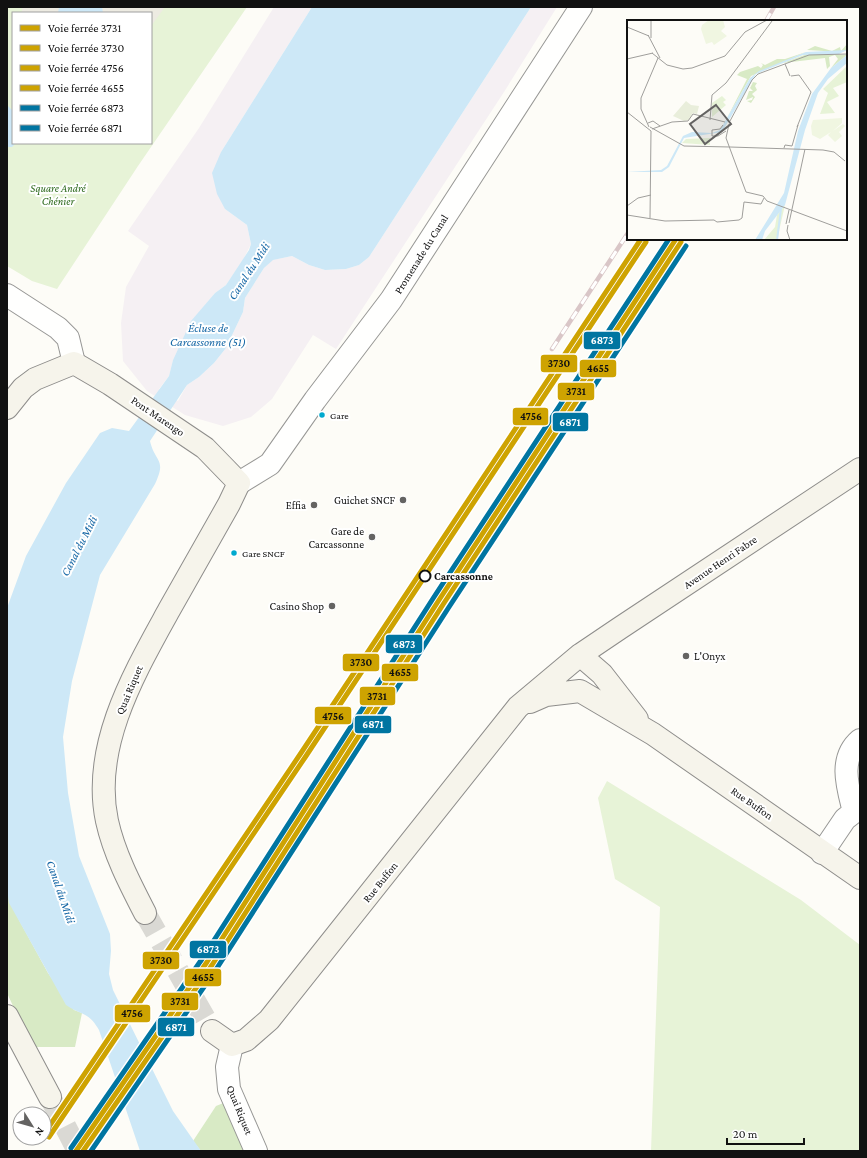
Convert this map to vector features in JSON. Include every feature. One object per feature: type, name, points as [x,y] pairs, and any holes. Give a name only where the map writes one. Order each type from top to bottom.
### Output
[{"type":"street","name":"Promenade du Canal","points":[[239,483],[270,464],[315,400],[391,300],[581,7]]},
{"type":"street","points":[[7,408],[24,388],[35,379],[74,363],[68,338],[58,328],[11,304]]},
{"type":"street","name":"Pont Marengo","points":[[74,363],[110,384],[205,448],[239,483]]},
{"type":"street","name":"Avenue Henri Fabre","points":[[580,655],[860,469]]},
{"type":"street","name":"Quai Riquet","points":[[145,913],[123,869],[107,820],[104,781],[108,752],[117,716],[143,657],[229,504],[239,483]]},
{"type":"street","name":"Rue Buffon","points":[[232,1045],[246,1040],[268,1020],[518,707],[580,655],[602,674],[644,728]]},
{"type":"street","name":"Rue Buffon","points":[[518,707],[546,695],[580,691],[644,728],[860,878]]},
{"type":"street","points":[[822,853],[845,818],[854,812],[845,778],[851,748],[860,740]]},
{"type":"street","points":[[7,1016],[50,1097]]},
{"type":"street","points":[[212,1032],[232,1045]]},
{"type":"street","name":"Quai Riquet","points":[[232,1045],[226,1067],[229,1089],[256,1151]]},
{"type":"shaded area","points":[[22,7],[165,7],[152,25],[152,12],[22,12]]},
{"type":"shaded area","points":[[274,7],[312,7],[221,152],[225,209],[247,225],[251,244],[243,260],[226,285],[215,293],[192,321],[173,360],[169,376],[159,389],[178,401],[187,385],[199,377],[214,363],[226,348],[243,312],[245,298],[264,268],[272,260],[292,256],[309,265],[325,270],[346,269],[359,265],[369,257],[531,7],[557,7],[504,92],[336,349],[313,335],[272,399],[251,417],[223,426],[185,415],[147,391],[123,361],[121,323],[126,287],[149,246],[128,231],[199,128]]},
{"type":"green space","name":"Square André Chénier","points":[[7,7],[247,7],[138,166],[57,289],[32,281],[7,266]]},
{"type":"green space","points":[[607,781],[801,900],[860,945],[860,1151],[651,1151],[660,907],[615,879],[598,798]]},
{"type":"green space","points":[[7,881],[19,920],[48,973],[74,1010],[82,1013],[75,1047],[32,1047],[7,993]]},
{"type":"green space","points":[[226,1102],[249,1151],[201,1151],[193,1141],[216,1106]]},
{"type":"water","points":[[59,7],[102,7],[103,12],[58,12]]},
{"type":"water","points":[[312,7],[531,7],[369,257],[359,265],[346,269],[325,270],[309,265],[292,256],[273,260],[264,268],[245,298],[243,312],[226,348],[214,363],[199,377],[187,385],[150,441],[160,465],[158,476],[155,484],[100,575],[72,681],[63,737],[68,793],[79,856],[110,934],[111,951],[109,974],[113,990],[173,1111],[201,1151],[140,1151],[99,1030],[88,1017],[66,1005],[9,903],[7,889],[7,608],[26,556],[66,483],[100,433],[112,428],[129,431],[169,376],[173,360],[191,321],[215,293],[226,285],[249,250],[251,244],[247,225],[225,209],[217,194],[212,173],[221,152]]},
{"type":"water","points":[[7,105],[12,110],[12,144],[15,144],[12,147],[7,147]]},
{"type":"tunnel","points":[[145,913],[212,1031]]},
{"type":"tunnel","points":[[50,1097],[78,1151]]},
{"type":"railway","points":[[767,20],[774,7]]},
{"type":"railway","points":[[552,349],[627,235]]},
{"type":"rail line","name":"3730","points":[[52,1122],[301,753],[640,240]]},
{"type":"rail line","name":"6873","points":[[71,1148],[202,959],[434,597],[668,240]]},
{"type":"rail line","name":"3731","points":[[76,1151],[207,962],[439,600],[675,240]]},
{"type":"rail line","name":"4756","points":[[52,1133],[306,756],[646,242]]},
{"type":"rail line","name":"4655","points":[[83,1151],[212,965],[444,603],[681,242]]},
{"type":"rail line","name":"6871","points":[[91,1151],[217,968],[449,607],[686,246]]},
{"type":"place","name":"Gare","points":[[322,415]]},
{"type":"place","name":"Guichet SNCF","points":[[403,500]]},
{"type":"place","name":"Effia","points":[[314,505]]},
{"type":"place","name":"Gare de Carcassonne","points":[[372,537]]},
{"type":"place","name":"Gare SNCF","points":[[234,553]]},
{"type":"place","name":"Carcassonne","points":[[425,576]]},
{"type":"place","name":"Casino Shop","points":[[332,606]]},
{"type":"place","name":"L'Onyx","points":[[686,656]]},
{"type":"water label","name":"Canal du Midi","points":[[249,271]]},
{"type":"water label","name":"Écluse de Carcassonne (51)","points":[[208,335]]},
{"type":"water label","name":"Canal du Midi","points":[[79,546]]},
{"type":"water label","name":"Canal du Midi","points":[[61,892]]}]
